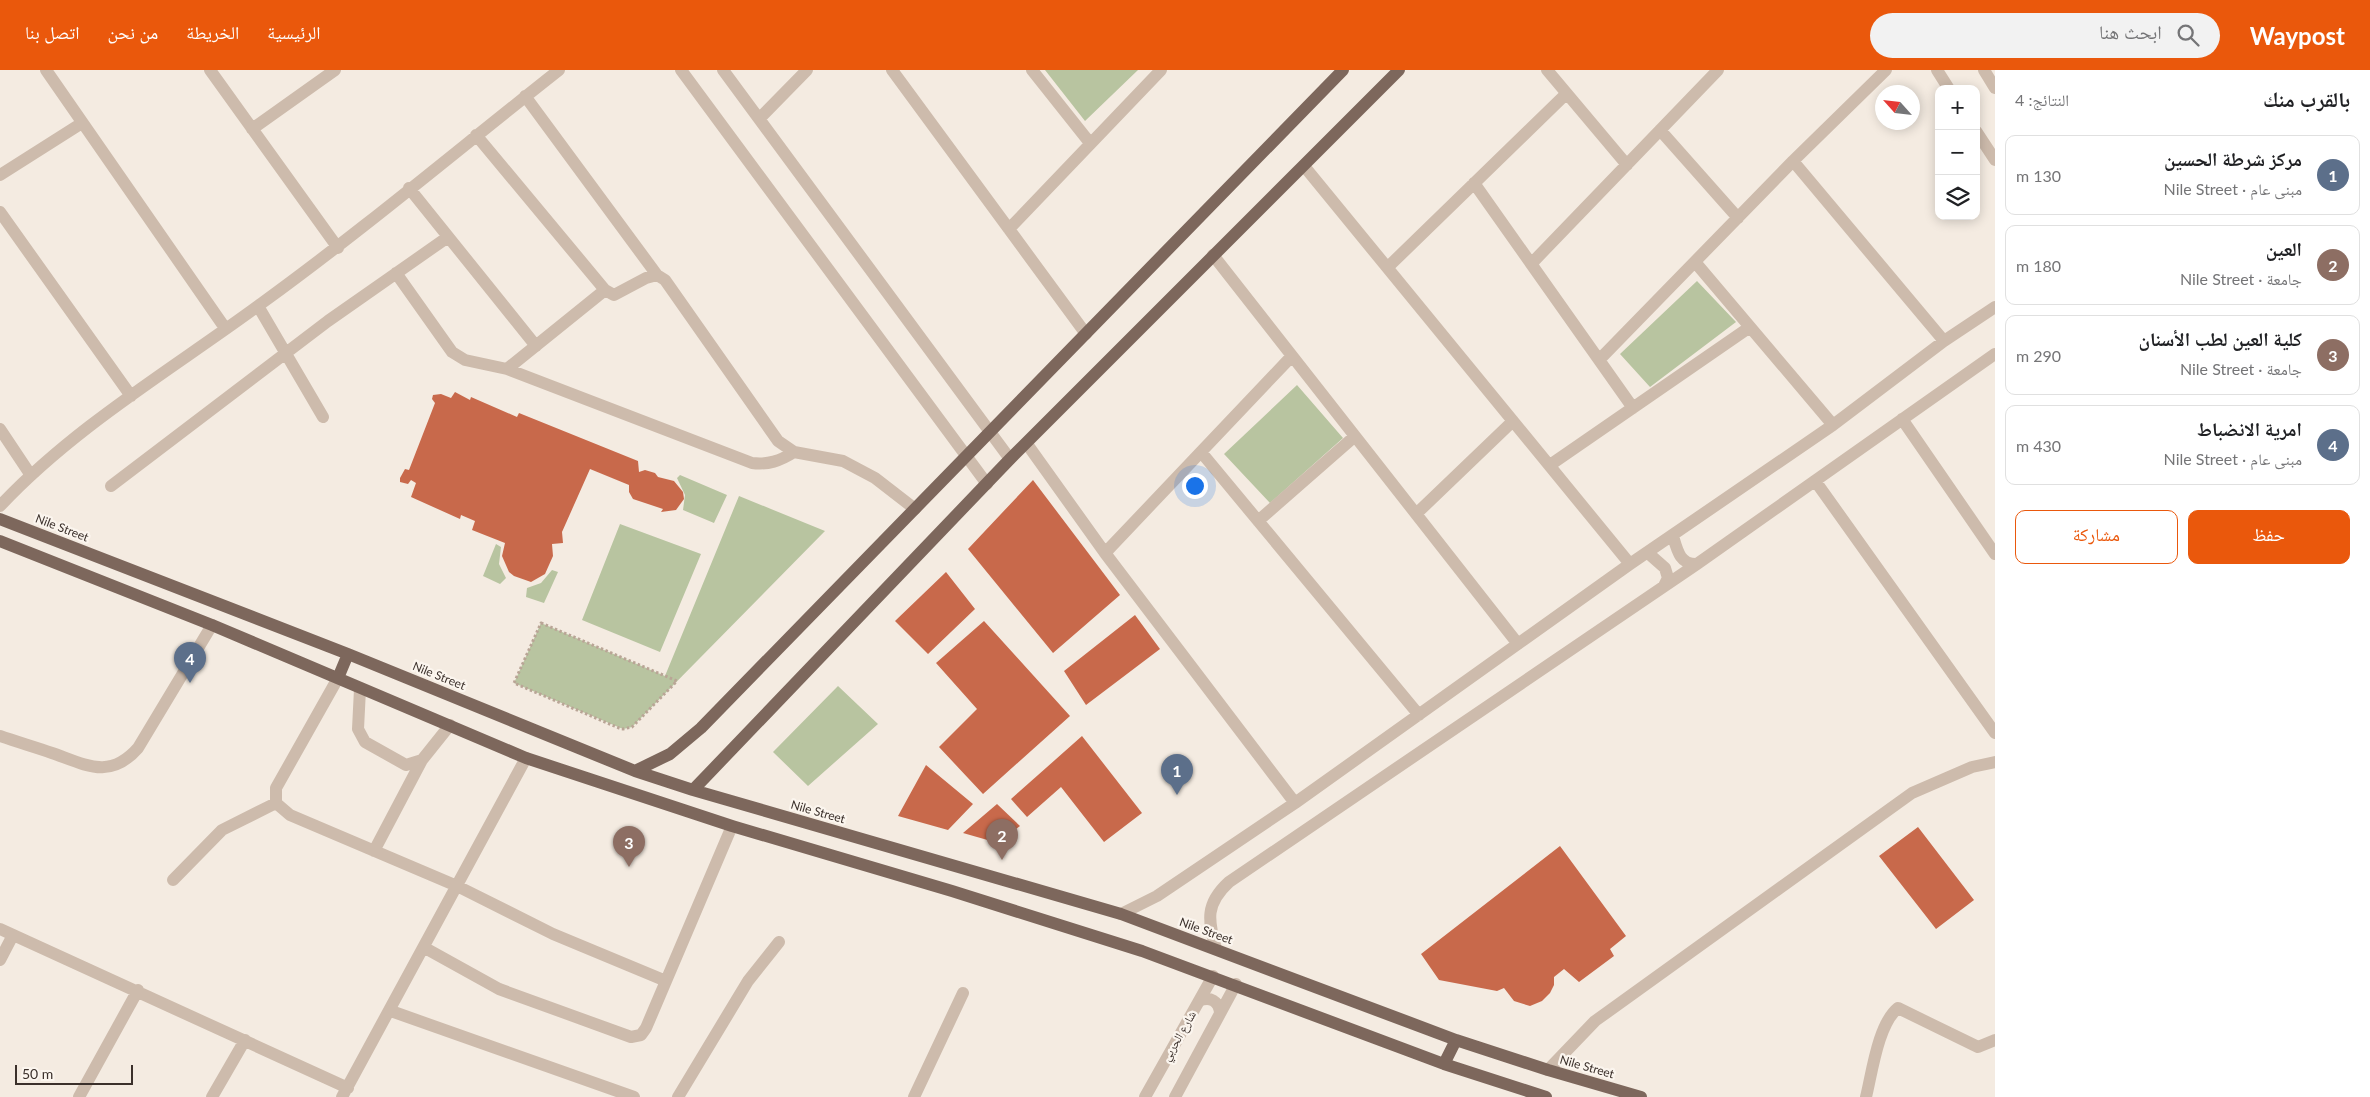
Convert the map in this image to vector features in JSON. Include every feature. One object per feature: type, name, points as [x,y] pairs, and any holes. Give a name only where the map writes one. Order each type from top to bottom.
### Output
[{"type":"main road","points":[[636,771],[670,754],[696,733],[1344,70]]},
{"type":"main road","points":[[693,790],[1010,459],[1399,70]]},
{"type":"main road","name":"Nile Street","points":[[0,519],[348,654],[636,771],[693,790],[1121,914],[1456,1040],[1548,1070],[1641,1097]]},
{"type":"main road","points":[[0,541],[212,625],[526,758],[732,826],[1142,950],[1444,1064],[1546,1097]]},
{"type":"main road","points":[[338,678],[348,654]]},
{"type":"main road","points":[[1444,1064],[1456,1040]]},
{"type":"street","points":[[46,70],[225,328]]},
{"type":"street","points":[[210,70],[338,248]]},
{"type":"street","points":[[252,129],[335,70]]},
{"type":"street","points":[[0,506],[30,474],[131,396],[338,248],[409,188],[559,70]]},
{"type":"street","points":[[681,70],[987,484]]},
{"type":"street","points":[[723,70],[1010,459]]},
{"type":"street","points":[[759,119],[808,70]]},
{"type":"street","points":[[892,70],[1086,334]]},
{"type":"street","points":[[1032,70],[1090,143]]},
{"type":"street","points":[[1009,229],[1161,70]]},
{"type":"street","points":[[1547,70],[1627,165]]},
{"type":"street","points":[[1531,264],[1718,70]]},
{"type":"street","points":[[1599,360],[1793,161],[1886,70]]},
{"type":"street","points":[[1937,70],[1946,85]]},
{"type":"street","points":[[1984,70],[1995,88]]},
{"type":"street","points":[[1388,267],[1566,94]]},
{"type":"street","points":[[526,96],[658,275],[665,280],[778,441],[794,452],[843,461],[875,478],[915,509]]},
{"type":"street","points":[[0,175],[82,123]]},
{"type":"street","points":[[1660,130],[1738,218]]},
{"type":"street","points":[[476,135],[605,290],[614,295],[646,278],[658,275]]},
{"type":"street","points":[[1980,137],[1995,160]]},
{"type":"street","points":[[1793,161],[1944,341]]},
{"type":"street","points":[[1304,166],[1630,564]]},
{"type":"street","points":[[1474,183],[1633,408]]},
{"type":"street","points":[[409,188],[536,346]]},
{"type":"street","points":[[0,212],[131,396]]},
{"type":"street","points":[[111,486],[328,321],[448,237]]},
{"type":"street","points":[[1212,255],[1518,644]]},
{"type":"street","points":[[1695,262],[1833,425]]},
{"type":"street","points":[[396,273],[452,352],[466,360],[506,369],[752,463],[762,464],[781,460],[794,452]]},
{"type":"street","points":[[506,369],[605,290]]},
{"type":"street","points":[[258,306],[323,417]]},
{"type":"street","points":[[1121,914],[1157,896],[1295,803],[1630,564],[1833,425],[1944,341],[1995,307]]},
{"type":"street","points":[[1550,465],[1750,327]]},
{"type":"street","points":[[1105,553],[1291,357]]},
{"type":"street","points":[[1216,949],[1210,926],[1210,914],[1213,901],[1219,891],[1229,882],[1697,564],[1816,482],[1902,419],[1993,360]]},
{"type":"street","points":[[1902,419],[1995,554]]},
{"type":"street","points":[[1416,514],[1514,421]]},
{"type":"street","points":[[0,429],[30,474]]},
{"type":"street","points":[[1258,521],[1354,437]]},
{"type":"street","points":[[1027,444],[1105,553],[1295,803]]},
{"type":"street","points":[[1201,452],[1419,716]]},
{"type":"street","points":[[1816,482],[1995,733]]},
{"type":"street","points":[[1673,536],[1681,559],[1689,564],[1697,564]]},
{"type":"street","points":[[1648,553],[1668,572],[1668,578],[1664,586]]},
{"type":"street","points":[[0,736],[89,767],[106,768],[123,762],[138,748],[212,625]]},
{"type":"street","points":[[338,678],[276,788],[276,803],[290,815],[457,886],[553,934],[666,980]]},
{"type":"street","points":[[360,689],[358,729],[365,742],[406,765],[422,760]]},
{"type":"street","points":[[374,851],[422,760],[450,725]]},
{"type":"street","points":[[0,929],[245,1040],[345,1092],[391,1011],[526,758]]},
{"type":"street","points":[[1548,1070],[1595,1021],[1912,793],[1972,767],[1995,762]]},
{"type":"street","points":[[173,880],[222,830],[276,803]]},
{"type":"street","points":[[424,948],[498,988],[631,1036],[640,1035],[646,1028],[732,826]]},
{"type":"street","points":[[0,960],[13,935]]},
{"type":"street","points":[[678,1097],[748,981],[779,942]]},
{"type":"street","name":"شارع الحربي","points":[[1145,1097],[1213,976]]},
{"type":"street","name":"شارع الحربي","points":[[1175,1097],[1236,984]]},
{"type":"street","points":[[79,1097],[138,990]]},
{"type":"street","points":[[914,1097],[963,993]]},
{"type":"street","points":[[1199,1001],[1209,998],[1214,1000],[1218,1003],[1220,1013]]},
{"type":"street","points":[[1866,1097],[1879,1042],[1891,1014],[1898,1008],[1978,1047],[1995,1040]]},
{"type":"street","points":[[391,1011],[634,1097]]},
{"type":"street","points":[[212,1097],[245,1040]]},
{"type":"path","points":[[541,623],[677,681],[632,727],[624,730],[514,682],[526,657],[541,623]]},
{"type":"green space","points":[[1045,70],[1138,70],[1085,121]]},
{"type":"green space","points":[[1697,281],[1736,322],[1650,387],[1620,354]]},
{"type":"green space","points":[[1297,385],[1343,438],[1270,503],[1224,454]]},
{"type":"green space","points":[[680,475],[727,495],[714,523],[683,510],[685,495],[677,478]]},
{"type":"green space","points":[[739,496],[825,531],[632,727],[623,729],[514,683],[541,623],[665,676]]},
{"type":"green space","points":[[620,524],[701,554],[660,652],[582,620]]},
{"type":"green space","points":[[496,544],[501,547],[499,564],[506,578],[500,584],[483,576]]},
{"type":"green space","points":[[552,570],[558,572],[544,603],[526,597],[527,588],[541,583]]},
{"type":"green space","points":[[838,686],[878,724],[808,786],[773,752]]},
{"type":"building","points":[[455,392],[470,400],[471,397],[517,417],[519,413],[638,461],[639,472],[645,470],[655,473],[658,477],[674,481],[683,492],[684,499],[676,510],[661,512],[663,509],[633,499],[629,492],[629,485],[590,469],[562,532],[563,543],[552,544],[553,556],[545,574],[531,582],[514,576],[509,572],[502,556],[505,543],[472,530],[475,521],[461,515],[460,519],[411,497],[416,483],[411,480],[408,484],[400,482],[405,469],[409,470],[435,403],[432,399],[433,395],[441,394],[451,398]]},
{"type":"building","points":[[1033,480],[1120,595],[1053,653],[968,549]]},
{"type":"building","points":[[946,572],[975,609],[928,654],[895,621]]},
{"type":"building","points":[[1135,615],[1160,649],[1086,705],[1064,671]]},
{"type":"building","points":[[984,621],[1070,716],[983,794],[939,747],[977,709],[936,663]]},
{"type":"building","points":[[1082,736],[1142,813],[1104,842],[1061,787],[1027,817],[1011,799]]},
{"type":"building","points":[[926,765],[973,804],[948,830],[898,816]]},
{"type":"building","points":[[997,804],[1020,826],[998,843],[963,833]]},
{"type":"building","points":[[1918,827],[1974,900],[1936,929],[1879,856]]},
{"type":"building","points":[[1560,846],[1626,936],[1610,949],[1614,956],[1579,982],[1564,969],[1554,977],[1554,985],[1550,993],[1542,1001],[1530,1006],[1514,1001],[1504,988],[1497,991],[1439,980],[1421,954]]},
{"type":"place","name":"امرية الانضباط","points":[[190,683]]},
{"type":"place","name":"مركز شرطة الحسين","points":[[1177,795]]},
{"type":"place","name":"العين","points":[[1002,860]]},
{"type":"place","name":"كلية العين لطب الأسنان","points":[[629,867]]}]
